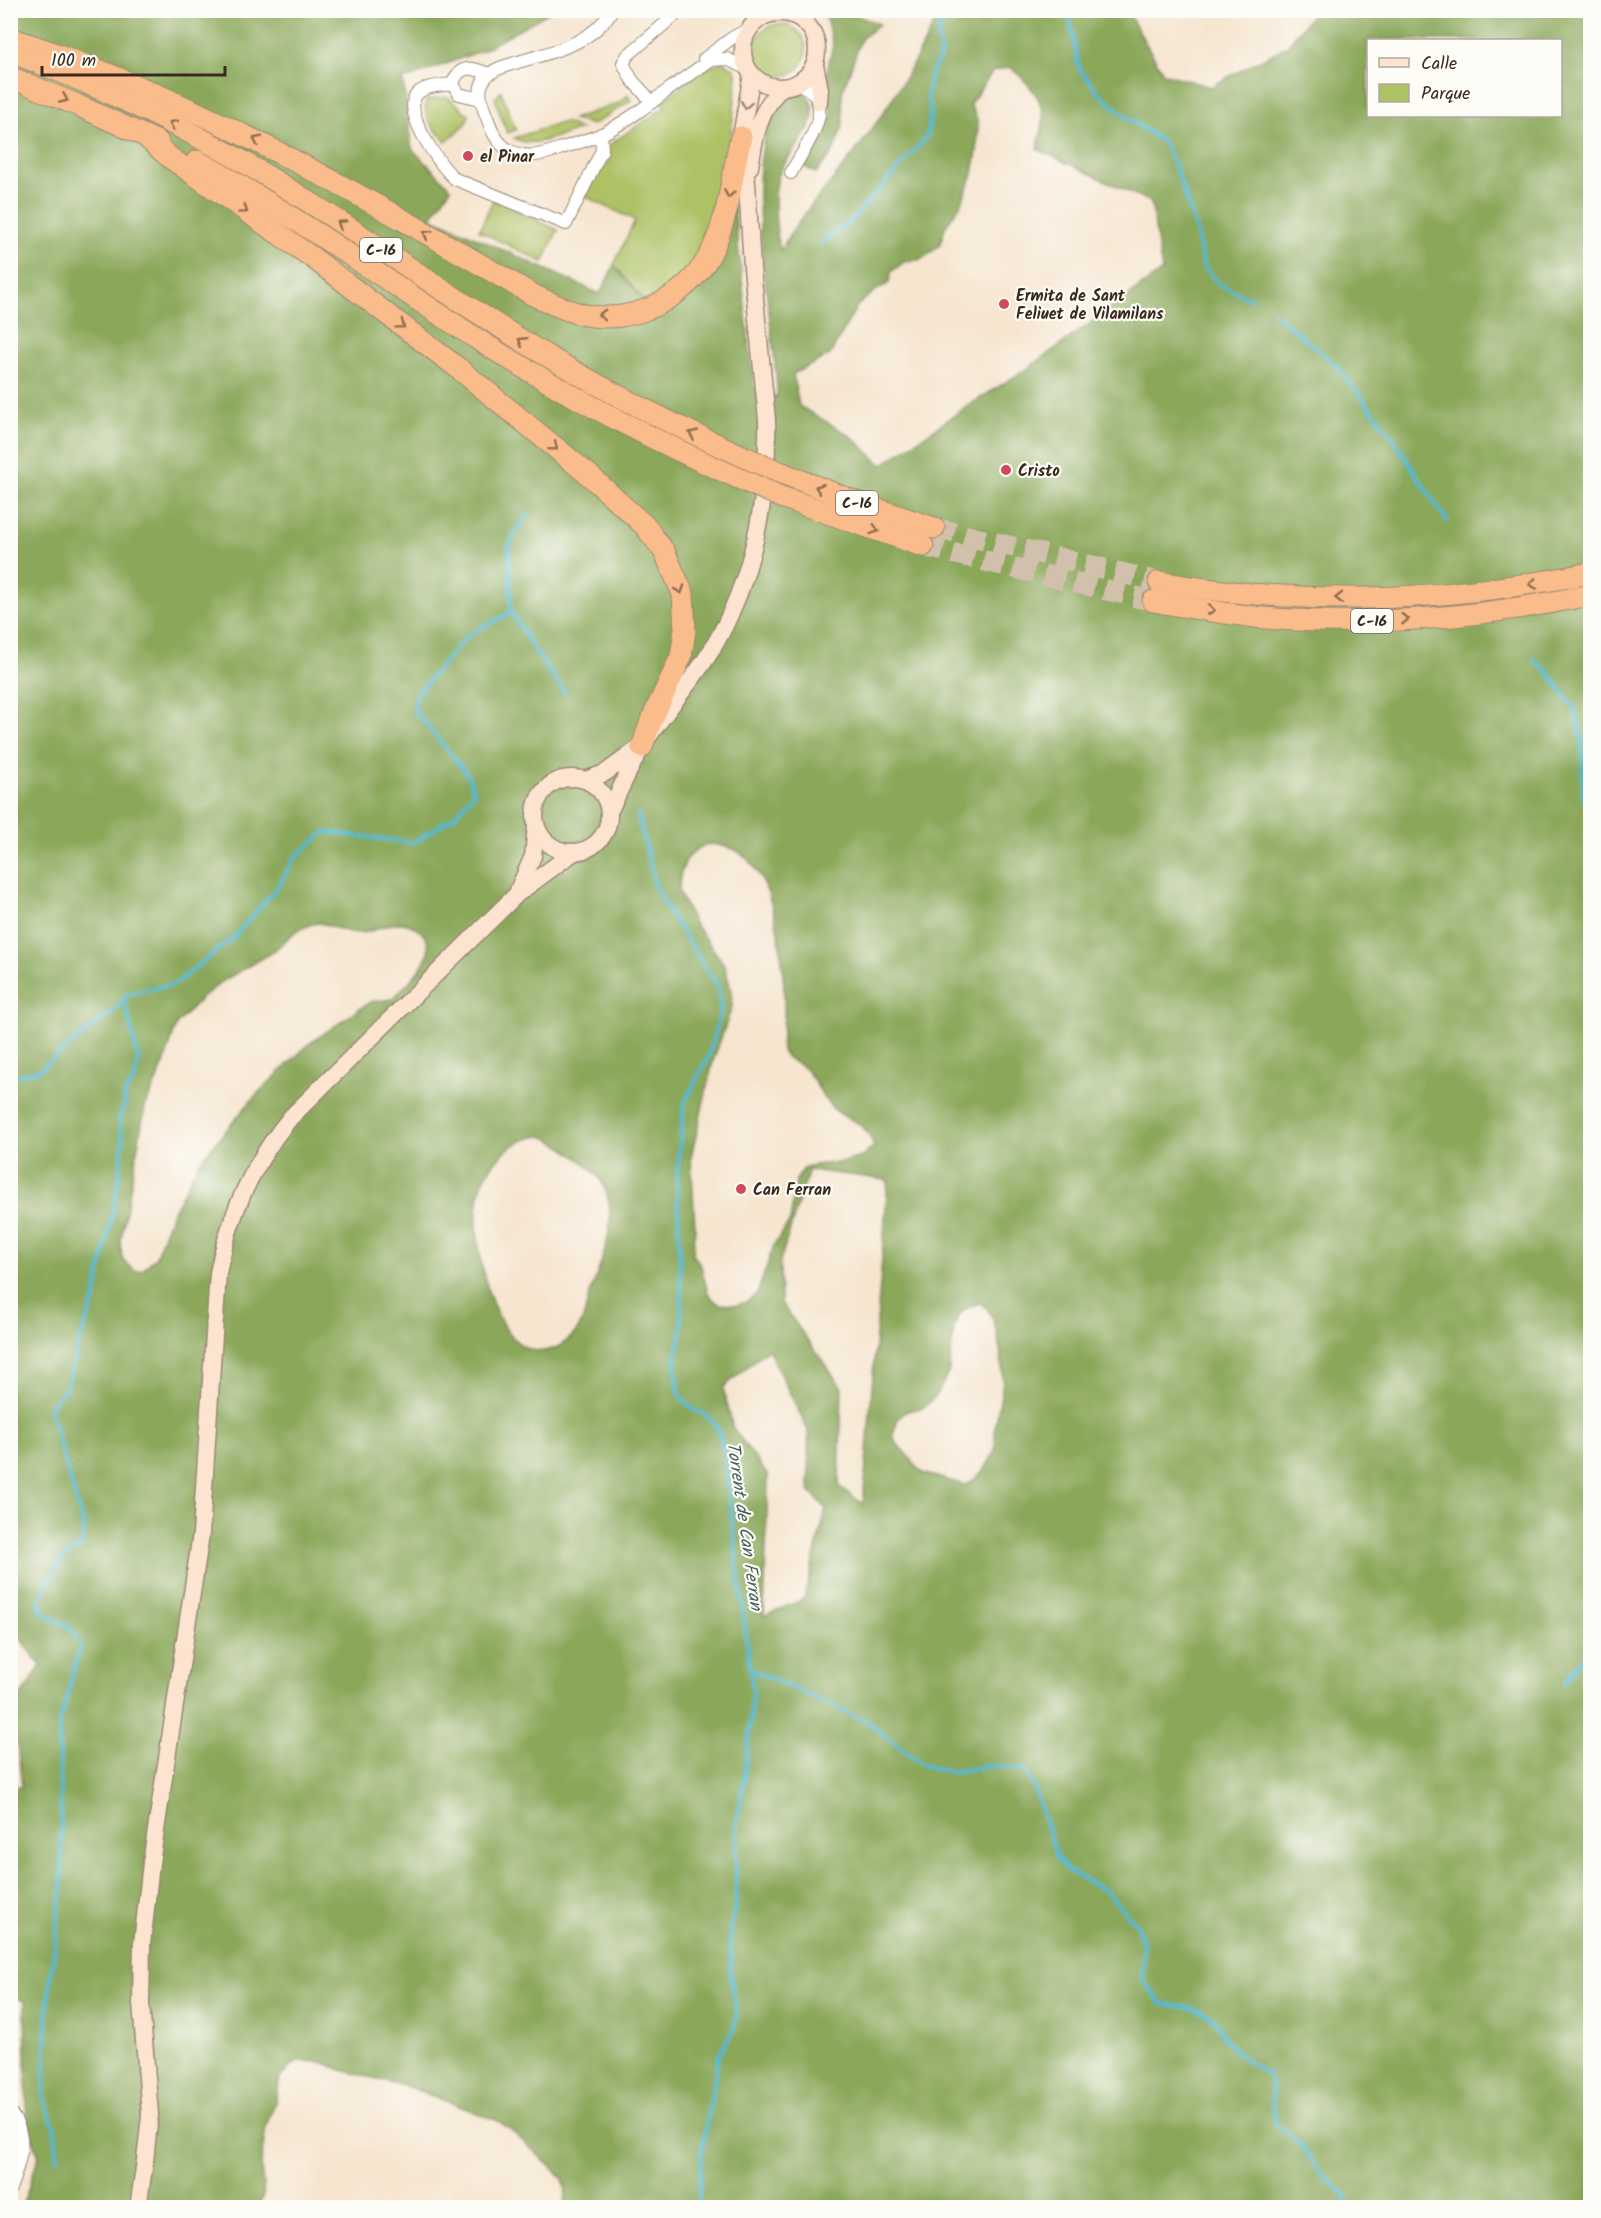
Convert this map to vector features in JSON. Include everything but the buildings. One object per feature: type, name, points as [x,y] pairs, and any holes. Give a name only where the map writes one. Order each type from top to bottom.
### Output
[{"type":"highway","points":[[10,38],[110,73],[215,119],[330,179],[533,295],[562,308],[586,315],[615,316],[655,306],[680,291],[702,269],[725,217],[741,137]]},
{"type":"highway","name":"C-16","points":[[10,52],[134,104],[222,150],[274,180],[471,309],[557,362],[661,418],[782,473],[856,502],[934,528]]},
{"type":"highway","name":"C-16","points":[[10,77],[175,150],[256,196],[490,347],[570,395],[657,440],[781,497],[923,546]]},
{"type":"highway","points":[[147,138],[170,157],[313,258],[458,368],[590,476],[644,525],[664,551],[683,594],[685,630],[681,657],[651,721],[642,747]]},
{"type":"highway","name":"C-16","points":[[1590,573],[1534,584],[1466,593],[1399,598],[1294,598],[1196,588],[1156,592],[1292,620],[1360,621],[1437,618],[1504,610],[1590,595]]},
{"type":"main road","points":[[537,825],[544,840],[553,847],[568,852],[587,849],[598,842],[606,830],[609,812],[642,747],[710,652],[729,618],[749,561],[762,503],[768,446],[747,183],[741,137],[750,71],[743,48],[750,27],[769,12],[805,16],[816,41],[815,66],[820,89],[819,102]]},
{"type":"main road","points":[[747,183],[758,124],[768,103],[789,85],[808,74],[815,66]]},
{"type":"main road","points":[[750,71],[762,82],[789,85]]},
{"type":"main road","points":[[585,780],[605,773],[642,747]]},
{"type":"main road","points":[[517,894],[533,856],[537,804],[546,790],[563,779],[585,780],[603,794],[609,812]]},
{"type":"main road","points":[[138,2208],[146,2161],[150,2115],[141,2003],[142,1944],[151,1863],[201,1534],[218,1273],[222,1253],[242,1196],[256,1166],[277,1134],[304,1104],[517,894],[574,852]]},
{"type":"street","points":[[612,10],[596,30],[572,45],[488,74],[481,87],[480,99],[497,140],[507,149],[520,155],[541,155],[601,134],[652,102],[711,60],[727,59],[750,71]]},
{"type":"street","points":[[652,102],[632,80],[623,63],[628,55],[675,12]]},
{"type":"street","points":[[688,75],[699,63],[750,27]]},
{"type":"street","points":[[453,84],[458,73],[466,68],[488,74]]},
{"type":"street","points":[[453,84],[459,94],[480,99]]},
{"type":"street","points":[[453,84],[427,88],[415,96],[412,102],[414,116],[441,165],[455,179],[566,224],[602,150],[601,134]]},
{"type":"street","points":[[789,85],[807,87],[819,102],[818,122],[791,173]]},
{"type":"street","points":[[10,2112],[17,2121],[22,2141],[22,2152],[10,2189]]},
{"type":"green space","points":[[11,11],[551,11],[483,50],[403,80],[412,149],[451,188],[431,217],[600,294],[614,265],[645,302],[564,316],[665,307],[734,207],[754,387],[777,397],[761,241],[759,196],[761,156],[769,123],[785,101],[795,95],[806,94],[812,105],[813,116],[803,138],[787,160],[777,181],[775,198],[780,251],[891,101],[922,48],[940,11],[1127,11],[1163,73],[1210,87],[1287,46],[1315,11],[1590,11],[1590,2207],[561,2207],[566,2194],[563,2179],[514,2132],[498,2121],[412,2088],[342,2070],[322,2062],[300,2061],[292,2065],[280,2078],[275,2103],[266,2126],[261,2165],[264,2197],[256,2207],[22,2207],[39,2156],[27,2124],[25,2001],[11,1997],[10,1786],[22,1787],[13,1707],[41,1666],[17,1634],[10,1632]],"holes":[[[1010,67],[1028,84],[1037,97],[1043,113],[1042,131],[1037,149],[1151,202],[1162,271],[1027,369],[882,465],[851,436],[799,406],[793,374],[830,355],[857,306],[889,283],[891,272],[904,262],[922,259],[940,245],[945,227],[961,204],[973,174],[978,122],[970,104],[993,71]],[[713,844],[739,852],[752,865],[763,882],[771,903],[777,927],[783,974],[784,1018],[781,1043],[783,1053],[807,1071],[835,1110],[864,1129],[874,1146],[862,1157],[805,1167],[796,1180],[790,1221],[774,1245],[757,1294],[737,1305],[719,1304],[713,1299],[708,1293],[701,1266],[693,1254],[695,1227],[691,1157],[713,1061],[732,1007],[731,989],[724,964],[694,923],[679,892],[680,876],[686,860],[697,849]],[[320,923],[355,933],[395,923],[412,925],[427,940],[426,958],[414,977],[392,999],[370,1002],[310,1043],[256,1095],[200,1161],[171,1215],[156,1256],[143,1270],[135,1271],[123,1260],[120,1245],[145,1107],[164,1064],[176,1025],[202,997],[223,981],[274,951],[296,931]],[[542,1136],[582,1161],[600,1179],[610,1206],[605,1251],[583,1319],[571,1337],[559,1346],[545,1351],[521,1345],[508,1331],[496,1312],[488,1289],[478,1241],[478,1202],[485,1178],[508,1149],[530,1138]],[[809,1170],[888,1180],[863,1504],[839,1486],[842,1388],[781,1303],[780,1261]],[[979,1303],[986,1307],[991,1316],[999,1342],[1003,1381],[996,1420],[995,1449],[983,1470],[965,1485],[922,1473],[895,1441],[893,1434],[898,1419],[905,1412],[924,1407],[937,1395],[949,1371],[954,1328],[959,1315],[965,1309]],[[768,1349],[808,1431],[809,1491],[826,1508],[804,1599],[764,1616],[768,1476],[733,1428],[723,1388]]]},
{"type":"green space","points":[[824,11],[845,11],[879,24],[861,39],[842,93],[843,126],[833,152],[816,173],[802,165],[831,119],[827,72],[833,44]]},
{"type":"green space","points":[[780,24],[794,28],[802,36],[806,50],[802,64],[794,72],[780,76],[766,72],[758,64],[754,50],[758,36],[766,28]]},
{"type":"green space","points":[[722,61],[735,69],[737,79],[729,157],[718,214],[709,240],[697,263],[681,280],[645,302],[614,265],[635,220],[584,196],[609,145],[665,107],[662,102],[701,71]]},
{"type":"green space","points":[[501,91],[516,130],[507,133],[495,99]]},
{"type":"green space","points":[[628,95],[632,100],[592,125],[573,119],[621,102]]},
{"type":"green space","points":[[448,97],[469,115],[466,124],[446,142],[427,118],[425,107],[426,100]]},
{"type":"green space","points":[[564,122],[581,129],[538,142],[521,141],[514,138]]},
{"type":"green space","points":[[493,200],[558,230],[543,262],[479,231]]},
{"type":"waterway","name":"Torrent de Can Ferran","points":[[820,243],[850,222],[926,138],[931,106],[927,99],[931,74],[941,53],[937,38],[945,10]]},
{"type":"waterway","name":"Torrent de Can Ferran","points":[[1068,10],[1079,68],[1098,92],[1125,116],[1163,142],[1176,168],[1196,229],[1204,267],[1220,285],[1251,299]]},
{"type":"waterway","name":"Torrent de Can Ferran","points":[[1274,313],[1335,364],[1386,428],[1447,521]]},
{"type":"waterway","name":"Torrent de Can Ferran","points":[[10,1078],[39,1070],[117,1008],[127,994],[175,984],[233,938],[277,888],[296,856],[325,832],[413,843],[456,815],[474,793],[468,775],[414,710],[417,694],[467,636],[511,612],[509,545],[516,530],[529,514]]},
{"type":"waterway","points":[[511,612],[565,693]]},
{"type":"waterway","name":"Torrent de Can Ferran","points":[[1533,659],[1548,672],[1574,708],[1582,738],[1583,797],[1590,813]]},
{"type":"waterway","name":"Torrent de Can Ferran","points":[[638,814],[655,886],[672,917],[718,986],[721,1011],[709,1055],[684,1104],[677,1175],[682,1327],[675,1364],[680,1396],[692,1409],[706,1415],[718,1429],[724,1452],[753,1693],[744,1780],[736,1824],[736,1902],[730,1931],[731,1979],[737,2016],[733,2030],[719,2054],[702,2150],[698,2208]]},
{"type":"waterway","points":[[57,2159],[55,2130],[44,2097],[48,2002],[62,1886],[59,1725],[81,1643],[70,1628],[43,1613],[39,1602],[60,1562],[82,1546],[84,1527],[49,1407],[66,1389],[81,1336],[95,1298],[118,1185],[123,1141],[119,1119],[125,1101],[124,1095],[135,1078],[138,1058],[124,998]]},
{"type":"waterway","name":"Torrent de Can Ferran","points":[[1565,1682],[1590,1647]]},
{"type":"waterway","points":[[750,1669],[868,1722],[923,1765],[951,1772],[990,1766],[1022,1769],[1031,1779],[1057,1857],[1067,1870],[1107,1892],[1137,1925],[1143,1943],[1143,1979],[1161,2004],[1194,2009],[1211,2017],[1235,2051],[1270,2076],[1275,2123],[1301,2145],[1319,2172],[1346,2195],[1346,2208]]},
{"type":"tunnel","points":[[934,528],[1159,582]]},
{"type":"tunnel","points":[[923,546],[1153,601]]},
{"type":"place","name":"el Pinar","points":[[468,156]]},
{"type":"place","name":"Ermita de Sant Feliuet de Vilamilans","points":[[1004,304]]},
{"type":"place","name":"Cristo","points":[[1006,470]]},
{"type":"place","name":"Can Ferran","points":[[741,1189]]}]
